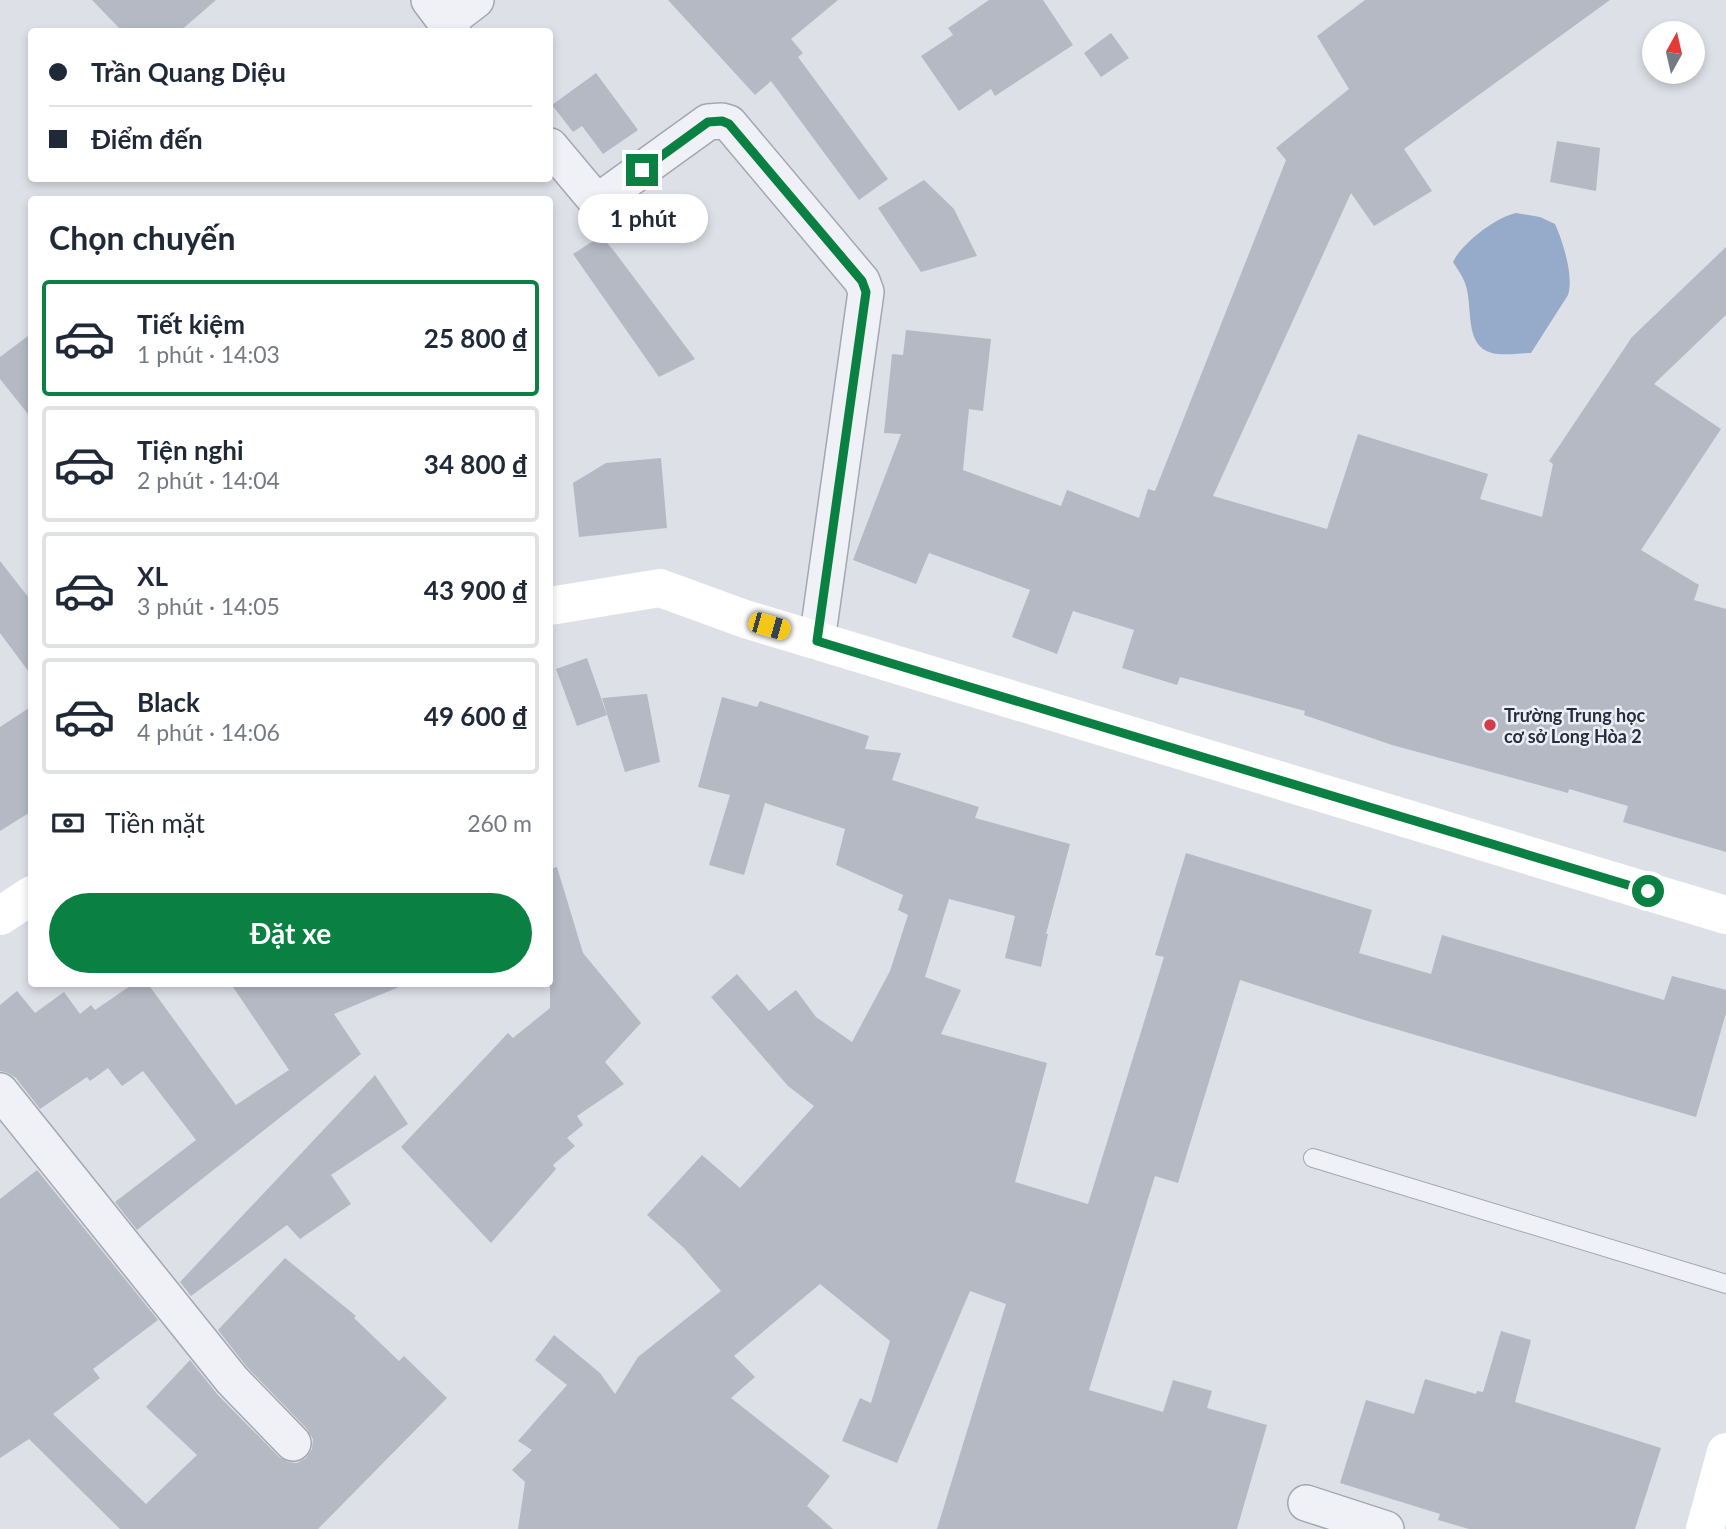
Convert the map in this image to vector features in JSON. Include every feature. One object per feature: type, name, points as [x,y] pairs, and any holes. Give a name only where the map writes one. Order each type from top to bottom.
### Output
[{"type":"street","points":[[443,18],[476,0]]},
{"type":"street","points":[[553,150],[597,202],[708,122],[722,121],[729,124],[862,281],[866,292],[817,641]]},
{"type":"street","points":[[553,606],[660,588],[817,641],[1726,915]]},
{"type":"street","points":[[0,1091],[232,1380],[293,1443]]},
{"type":"street","points":[[1705,1529],[1726,1452]]},
{"type":"street","points":[[1306,1503],[1386,1529]]},
{"type":"lane","points":[[1312,1158],[1726,1284]]},
{"type":"water","points":[[1516,213],[1540,217],[1555,224],[1567,259],[1570,278],[1568,295],[1531,353],[1497,354],[1483,349],[1473,335],[1466,286],[1453,262],[1480,232]]},
{"type":"building","points":[[92,0],[216,0],[184,28],[119,28]]},
{"type":"building","points":[[668,0],[838,0],[791,39],[803,53],[798,57],[888,179],[859,200],[771,81],[755,95]]},
{"type":"building","points":[[989,0],[1043,0],[1073,45],[995,96],[991,89],[959,111],[921,56],[953,35],[948,28]]},
{"type":"building","points":[[1365,0],[1610,0],[1404,149],[1432,191],[1374,226],[1351,193],[1213,496],[1327,529],[1358,434],[1488,474],[1480,499],[1542,517],[1553,464],[1549,461],[1632,337],[1726,247],[1726,315],[1654,384],[1721,429],[1641,550],[1699,585],[1694,600],[1726,609],[1726,852],[1623,822],[1628,806],[1569,789],[1568,793],[1392,745],[1304,715],[1305,711],[1180,677],[1177,685],[1122,668],[1134,630],[1073,611],[1057,654],[1012,637],[1030,590],[929,553],[916,584],[853,560],[901,434],[884,433],[892,354],[903,355],[906,330],[991,339],[983,411],[969,409],[963,470],[1061,506],[1067,490],[1139,518],[1148,489],[1155,491],[1286,160],[1276,148],[1349,89],[1317,36]]},
{"type":"building","points":[[1111,33],[1129,58],[1101,77],[1084,53]]},
{"type":"building","points":[[596,73],[638,130],[603,154],[582,126],[573,132],[553,104]]},
{"type":"building","points":[[1557,141],[1600,148],[1596,191],[1550,182]]},
{"type":"building","points":[[924,180],[954,209],[977,256],[921,272],[878,208]]},
{"type":"building","points":[[601,236],[695,359],[659,377],[573,254]]},
{"type":"building","points":[[28,336],[28,414],[0,379],[0,357]]},
{"type":"building","points":[[661,458],[667,528],[579,537],[573,483],[606,463]]},
{"type":"building","points":[[0,561],[28,597],[28,671],[0,633]]},
{"type":"building","points":[[587,658],[607,715],[577,726],[556,669]]},
{"type":"building","points":[[647,694],[660,762],[625,772],[602,698]]},
{"type":"building","points":[[722,697],[757,707],[760,701],[869,736],[865,749],[901,753],[892,780],[979,807],[975,818],[1070,844],[1046,934],[1041,967],[1005,958],[1015,916],[949,899],[925,977],[961,990],[941,1034],[1047,1063],[1015,1182],[1088,1204],[1164,957],[1155,955],[1186,853],[1372,910],[1359,953],[1431,974],[1442,935],[1664,1000],[1672,976],[1726,990],[1726,1013],[1696,1117],[1361,1019],[1240,980],[1178,1183],[1155,1176],[1089,1390],[1163,1412],[1173,1380],[1212,1391],[1207,1408],[1267,1425],[1237,1529],[937,1529],[1006,1304],[970,1291],[897,1463],[842,1441],[860,1398],[871,1403],[890,1341],[820,1284],[734,1356],[755,1377],[731,1398],[830,1476],[807,1506],[833,1529],[518,1529],[525,1482],[512,1470],[532,1450],[518,1441],[567,1385],[535,1360],[554,1335],[600,1373],[615,1394],[638,1357],[721,1291],[684,1248],[647,1215],[702,1155],[740,1188],[814,1106],[788,1086],[711,997],[737,974],[769,1011],[796,990],[816,1017],[852,1042],[890,971],[908,915],[898,910],[903,895],[836,865],[845,829],[765,803],[744,875],[709,865],[730,795],[698,787]]},
{"type":"building","points":[[28,709],[28,814],[0,831],[0,727]]},
{"type":"building","points":[[557,867],[583,953],[641,1023],[605,1062],[624,1084],[577,1116],[583,1125],[567,1138],[575,1146],[553,1165],[556,1169],[491,1243],[401,1147],[508,1033],[513,1038],[550,1008],[550,987],[553,987],[553,868]]},
{"type":"building","points":[[129,987],[150,987],[236,1105],[289,1070],[233,987],[399,987],[334,1014],[361,1054],[137,1230],[115,1202],[196,1140],[143,1071],[122,1086],[108,1068],[90,1081],[87,1077],[40,1109],[16,1078],[0,1071],[0,1005],[17,991],[35,1013],[64,992],[80,1014],[91,1005],[95,1010]]},
{"type":"building","points":[[375,1075],[408,1124],[331,1175],[351,1204],[300,1239],[287,1225],[191,1296],[180,1282]]},
{"type":"building","points":[[37,1170],[158,1320],[93,1369],[100,1378],[53,1414],[146,1504],[197,1455],[146,1407],[190,1360],[217,1394],[279,1457],[297,1463],[306,1458],[312,1449],[313,1439],[307,1429],[247,1367],[218,1330],[285,1258],[356,1316],[354,1318],[399,1361],[404,1356],[447,1398],[318,1529],[120,1529],[29,1439],[0,1458],[0,1199]]},
{"type":"building","points":[[1501,1331],[1531,1340],[1515,1402],[1661,1448],[1635,1529],[1469,1529],[1438,1520],[1440,1514],[1340,1483],[1366,1400],[1414,1414],[1425,1379],[1476,1394],[1477,1391],[1483,1392]]},
{"type":"place","name":"Trường Trung học cơ sở Long Hòa 2","points":[[1490,725]]},
{"type":"route","points":[[642,170],[708,122],[715,120],[729,124],[862,281],[866,292],[817,641],[1648,891]]}]
